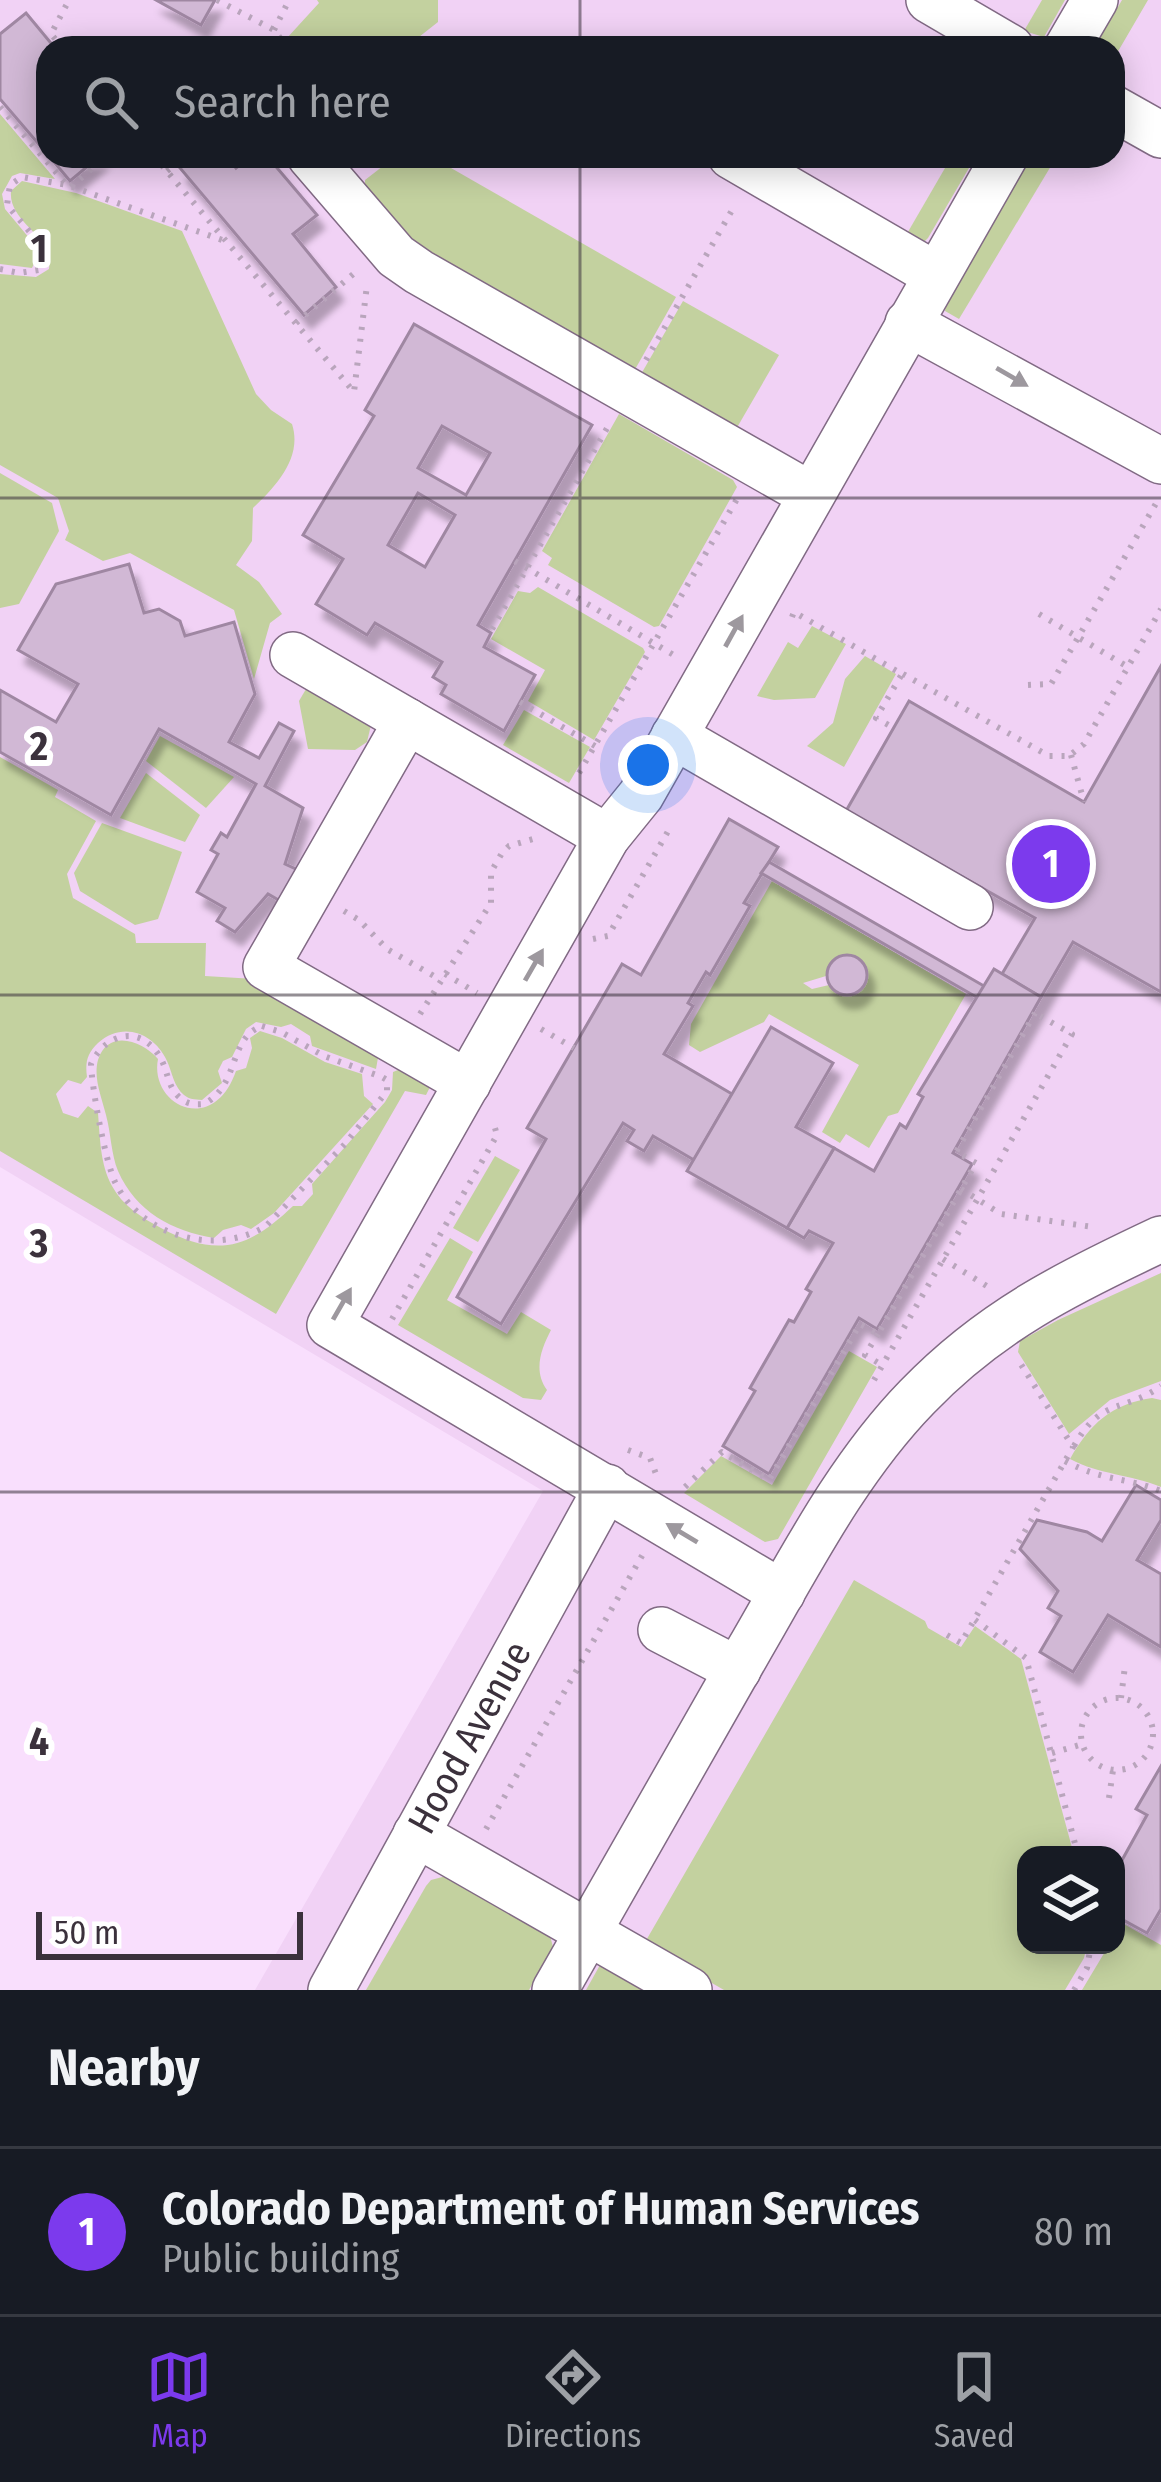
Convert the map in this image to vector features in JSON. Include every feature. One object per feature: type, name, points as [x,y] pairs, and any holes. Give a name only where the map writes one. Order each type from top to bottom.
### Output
[{"type":"street","points":[[929,0],[990,36]]},
{"type":"street","points":[[1074,36],[1095,0]]},
{"type":"street","points":[[1125,115],[1161,135]]},
{"type":"street","points":[[320,168],[386,245],[418,272],[811,495]]},
{"type":"street","points":[[751,168],[936,275]]},
{"type":"street","points":[[782,1593],[616,1468],[330,1325],[478,1094],[607,837],[641,795],[998,168]]},
{"type":"street","points":[[908,323],[1161,461]]},
{"type":"street","points":[[293,655],[607,837]]},
{"type":"street","points":[[407,721],[266,967],[391,1060],[478,1094]]},
{"type":"street","points":[[674,736],[970,907]]},
{"type":"street","points":[[555,1990],[782,1593],[862,1463],[932,1382],[1003,1323],[1053,1290],[1161,1239]]},
{"type":"street","name":"Hood Avenue","points":[[331,1990],[616,1468]]},
{"type":"street","points":[[661,1630],[738,1670]]},
{"type":"street","points":[[416,1834],[689,1990]]},
{"type":"path","points":[[53,36],[69,0]]},
{"type":"path","points":[[217,0],[278,36]]},
{"type":"path","points":[[274,31],[289,0]]},
{"type":"path","points":[[0,107],[36,148]]},
{"type":"path","points":[[53,168],[69,186]]},
{"type":"path","points":[[69,186],[91,168]]},
{"type":"path","points":[[164,168],[354,392],[368,281]]},
{"type":"path","points":[[167,171],[171,168]]},
{"type":"path","points":[[0,269],[29,273],[39,270],[44,259],[40,244],[7,205],[10,185],[22,176],[69,186],[227,242]]},
{"type":"path","points":[[296,323],[370,259]]},
{"type":"path","points":[[391,1060],[324,1057],[262,1026],[243,1039],[226,1085],[204,1104],[188,1103],[177,1096],[162,1059],[143,1039],[121,1035],[101,1045],[91,1064],[116,1184],[138,1210],[184,1238],[217,1243],[251,1234],[279,1215],[382,1100],[391,1060],[491,903],[491,872],[502,853],[543,834],[742,487]]},
{"type":"path","points":[[1028,685],[1051,684],[1161,495]]},
{"type":"path","points":[[515,561],[655,642],[707,678]]},
{"type":"path","points":[[902,674],[1049,756],[1071,755],[1084,744],[1161,609]]},
{"type":"path","points":[[1039,614],[1129,667]]},
{"type":"path","points":[[520,702],[595,746]]},
{"type":"path","points":[[1071,755],[1084,802]]},
{"type":"path","points":[[310,890],[359,920],[387,950],[441,980]]},
{"type":"path","points":[[871,1385],[882,1366],[977,1201],[1072,1034],[1034,1013],[956,1152],[976,1163],[865,1355],[882,1366]]},
{"type":"path","points":[[389,1323],[497,1135],[478,1094]]},
{"type":"path","points":[[961,1190],[1001,1214],[1095,1228]]},
{"type":"path","points":[[467,1863],[669,1508],[722,1452],[770,1480],[860,1324],[878,1334]]},
{"type":"path","points":[[1012,1350],[1073,1447]]},
{"type":"path","points":[[947,1635],[961,1643],[1085,1426],[1100,1411],[1161,1386]]},
{"type":"path","points":[[1150,1394],[1161,1396]]},
{"type":"path","points":[[616,1468],[650,1458],[669,1508]]},
{"type":"path","points":[[1065,1460],[1095,1477],[1161,1491]]},
{"type":"path","points":[[975,1620],[1026,1658],[1076,1846]]},
{"type":"path","points":[[1121,1698],[1125,1666]]},
{"type":"path","points":[[1121,1698],[1141,1706],[1156,1723],[1144,1759],[1123,1770],[1090,1758],[1083,1744],[1087,1713],[1107,1699],[1121,1698]]},
{"type":"path","points":[[1052,1753],[1083,1744]]},
{"type":"path","points":[[1109,1798],[1113,1770]]},
{"type":"path","points":[[1074,1990],[1089,1954]]},
{"type":"shaded area","points":[[0,0],[1161,0],[1161,1990],[255,1990],[543,1491],[0,1167]]},
{"type":"green space","points":[[317,0],[438,0],[438,22],[420,36],[289,36]]},
{"type":"green space","points":[[1042,0],[1065,0],[1045,36],[1024,31]]},
{"type":"green space","points":[[1122,0],[1148,0],[1125,39],[1101,36]]},
{"type":"green space","points":[[0,114],[36,157],[36,168],[46,168],[55,179],[12,176],[2,194],[5,209],[40,251],[32,268],[0,264]]},
{"type":"green space","points":[[380,168],[451,168],[676,297],[633,373],[416,245],[365,187],[365,180]]},
{"type":"green space","points":[[945,168],[969,168],[928,238],[923,243],[905,237]]},
{"type":"green space","points":[[1024,168],[1050,168],[959,319],[945,311]]},
{"type":"green space","points":[[22,181],[76,193],[182,231],[256,394],[292,424],[290,460],[253,508],[252,541],[236,565],[259,582],[282,614],[270,623],[254,679],[234,610],[130,553],[103,561],[65,540],[69,531],[58,498],[0,465],[0,274],[36,277],[49,269],[44,247],[12,202],[11,191]]},
{"type":"green space","points":[[683,301],[779,355],[735,431],[640,376]]},
{"type":"green space","points":[[619,414],[733,480],[737,487],[659,626],[654,627],[548,565],[552,558],[542,551]]},
{"type":"green space","points":[[0,473],[52,503],[59,531],[19,604],[0,608]]},
{"type":"green space","points":[[538,587],[645,652],[594,740],[528,701],[545,670],[491,639],[518,591],[530,593]]},
{"type":"green space","points":[[812,626],[846,644],[815,698],[757,696],[788,642],[798,648]]},
{"type":"green space","points":[[865,656],[896,674],[844,767],[807,746],[833,723],[845,679]]},
{"type":"green space","points":[[309,684],[371,725],[367,742],[355,750],[308,749],[299,701]]},
{"type":"green space","points":[[524,710],[590,747],[569,783],[503,745]]},
{"type":"green space","points":[[160,736],[234,777],[206,808],[146,761]]},
{"type":"green space","points":[[0,757],[58,790],[55,797],[96,821],[67,874],[73,898],[135,934],[136,943],[206,943],[205,976],[255,979],[379,1052],[376,1069],[312,1046],[310,1036],[291,1024],[256,1022],[246,1029],[232,1057],[223,1061],[218,1071],[222,1083],[202,1100],[181,1092],[161,1051],[146,1037],[127,1032],[108,1036],[89,1054],[87,1077],[81,1084],[68,1080],[56,1094],[63,1113],[78,1118],[88,1106],[98,1113],[108,1178],[133,1210],[199,1243],[216,1246],[246,1240],[293,1206],[302,1206],[313,1194],[312,1184],[385,1102],[392,1090],[393,1072],[403,1068],[431,1085],[426,1095],[405,1091],[276,1314],[0,1151]]},
{"type":"green space","points":[[146,773],[200,815],[185,842],[120,818]]},
{"type":"green space","points":[[102,823],[182,852],[158,919],[135,925],[80,891],[74,873]]},
{"type":"green space","points":[[772,881],[966,994],[898,1113],[888,1116],[869,1148],[846,1134],[840,1143],[822,1132],[859,1065],[769,1014],[764,1022],[700,1052],[689,1045],[691,1024]],"holes":[[[848,954],[864,964],[868,978],[861,991],[844,995],[829,985],[812,989],[803,983],[826,976],[834,959]]]},
{"type":"green space","points":[[260,1031],[362,1074],[364,1096],[373,1104],[274,1213],[251,1229],[241,1225],[214,1238],[170,1225],[135,1198],[118,1171],[97,1081],[98,1060],[117,1041],[144,1047],[158,1059],[163,1090],[185,1107],[199,1108],[213,1103],[236,1071],[246,1068],[250,1038]]},
{"type":"green space","points":[[495,1156],[520,1170],[478,1242],[453,1228]]},
{"type":"green space","points":[[450,1238],[473,1252],[447,1300],[507,1334],[521,1312],[551,1330],[540,1360],[547,1390],[541,1400],[523,1398],[398,1325]]},
{"type":"green space","points":[[1161,1273],[1161,1381],[1110,1400],[1069,1434],[1018,1352],[1020,1341]]},
{"type":"green space","points":[[849,1351],[877,1367],[778,1539],[765,1542],[684,1493],[721,1456],[772,1485]]},
{"type":"green space","points":[[1161,1400],[1161,1487],[1070,1459],[1103,1418],[1125,1405]]},
{"type":"green space","points":[[854,1580],[961,1647],[975,1626],[1021,1659],[1072,1846],[1017,1846],[1017,1954],[1085,1954],[1065,1990],[724,1990],[644,1944]]},
{"type":"green space","points":[[450,1875],[549,1932],[553,1947],[529,1990],[366,1990],[426,1886]]},
{"type":"green space","points":[[1125,1925],[1161,1945],[1161,1990],[1082,1990],[1104,1954],[1125,1954]]},
{"type":"green space","points":[[600,1965],[608,1965],[653,1990],[586,1990]]},
{"type":"building","points":[[156,0],[215,0],[201,25]]},
{"type":"building","points":[[26,13],[45,36],[36,36],[36,141],[0,99],[0,34]]},
{"type":"building","points":[[59,168],[86,168],[70,181]]},
{"type":"building","points":[[180,168],[277,168],[317,215],[293,234],[336,287],[304,315]]},
{"type":"building","points":[[414,324],[592,425],[478,625],[491,633],[484,647],[535,675],[504,731],[441,694],[446,685],[433,677],[442,662],[375,623],[367,635],[316,604],[343,559],[303,535],[374,416],[365,410]],"holes":[[[442,426],[490,453],[466,495],[418,468]],[[418,493],[455,515],[425,567],[388,545]]]},
{"type":"building","points":[[129,564],[144,613],[159,609],[180,621],[185,636],[234,622],[255,694],[229,742],[259,758],[279,723],[294,731],[265,786],[303,808],[285,864],[300,871],[282,902],[268,894],[235,932],[217,921],[225,908],[197,892],[218,854],[211,850],[221,833],[227,837],[256,784],[159,729],[111,815],[0,752],[0,690],[56,722],[78,684],[18,650],[56,584]]},
{"type":"building","points":[[1161,666],[1161,992],[1073,942],[1041,997],[1002,974],[1035,918],[846,811],[909,701],[1084,802]]},
{"type":"building","points":[[729,819],[778,847],[744,903],[750,906],[710,975],[706,972],[688,1003],[693,1006],[664,1054],[732,1094],[694,1160],[653,1136],[644,1151],[627,1141],[634,1130],[623,1123],[501,1324],[457,1297],[546,1139],[527,1128],[622,964],[641,975]]},
{"type":"building","points":[[769,862],[984,986],[978,998],[761,873]]},
{"type":"building","points":[[847,955],[861,961],[867,975],[861,989],[847,995],[833,989],[827,975],[833,961]]},
{"type":"building","points":[[994,969],[1041,997],[953,1153],[972,1164],[877,1329],[859,1318],[769,1474],[723,1446],[755,1391],[750,1388],[811,1292],[806,1289],[833,1243],[809,1231],[804,1238],[787,1228],[834,1148],[874,1171],[900,1124],[906,1128],[923,1097],[918,1094]]},
{"type":"building","points":[[771,1027],[833,1063],[796,1127],[834,1148],[787,1228],[687,1171]]},
{"type":"building","points":[[1136,1485],[1161,1500],[1161,1520],[1137,1560],[1161,1574],[1161,1647],[1108,1615],[1073,1672],[1040,1652],[1061,1616],[1048,1608],[1058,1591],[1020,1549],[1037,1520],[1087,1532],[1102,1541]]},
{"type":"building","points":[[1161,1766],[1161,1909],[1147,1933],[1125,1921],[1125,1855],[1147,1815],[1136,1809]]},
{"type":"place","name":"Colorado Department of Human Services","points":[[1051,864]]}]
